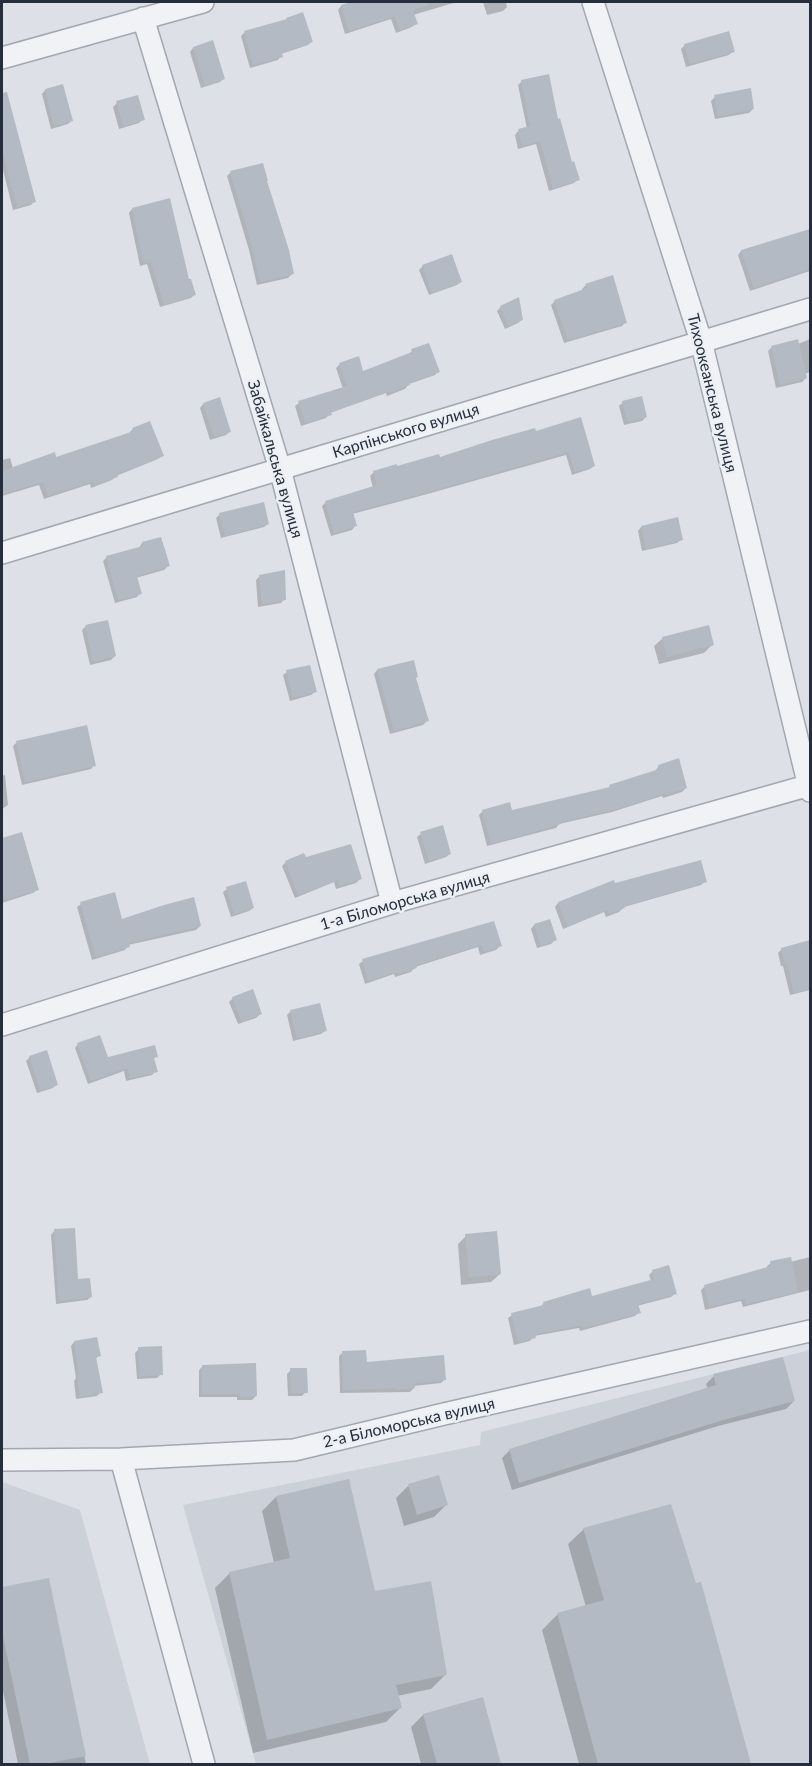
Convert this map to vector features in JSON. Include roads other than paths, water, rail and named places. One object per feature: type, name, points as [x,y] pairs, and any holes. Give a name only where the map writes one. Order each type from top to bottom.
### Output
[{"type":"street","points":[[2,58],[203,2]]},
{"type":"street","name":"Тихоокеанська вулиця","points":[[593,2],[701,342],[810,787]]},
{"type":"street","name":"Забайкальська вулиця","points":[[143,18],[280,469],[392,903]]},
{"type":"street","name":"Карпінського вулиця","points":[[2,553],[810,309]]},
{"type":"street","name":"1-а Біломорська вулиця","points":[[2,1024],[392,903],[810,787]]},
{"type":"street","name":"2-а Біломорська вулиця","points":[[2,1460],[121,1460],[294,1450],[810,1331]]},
{"type":"street","points":[[121,1460],[204,1764]]}]
